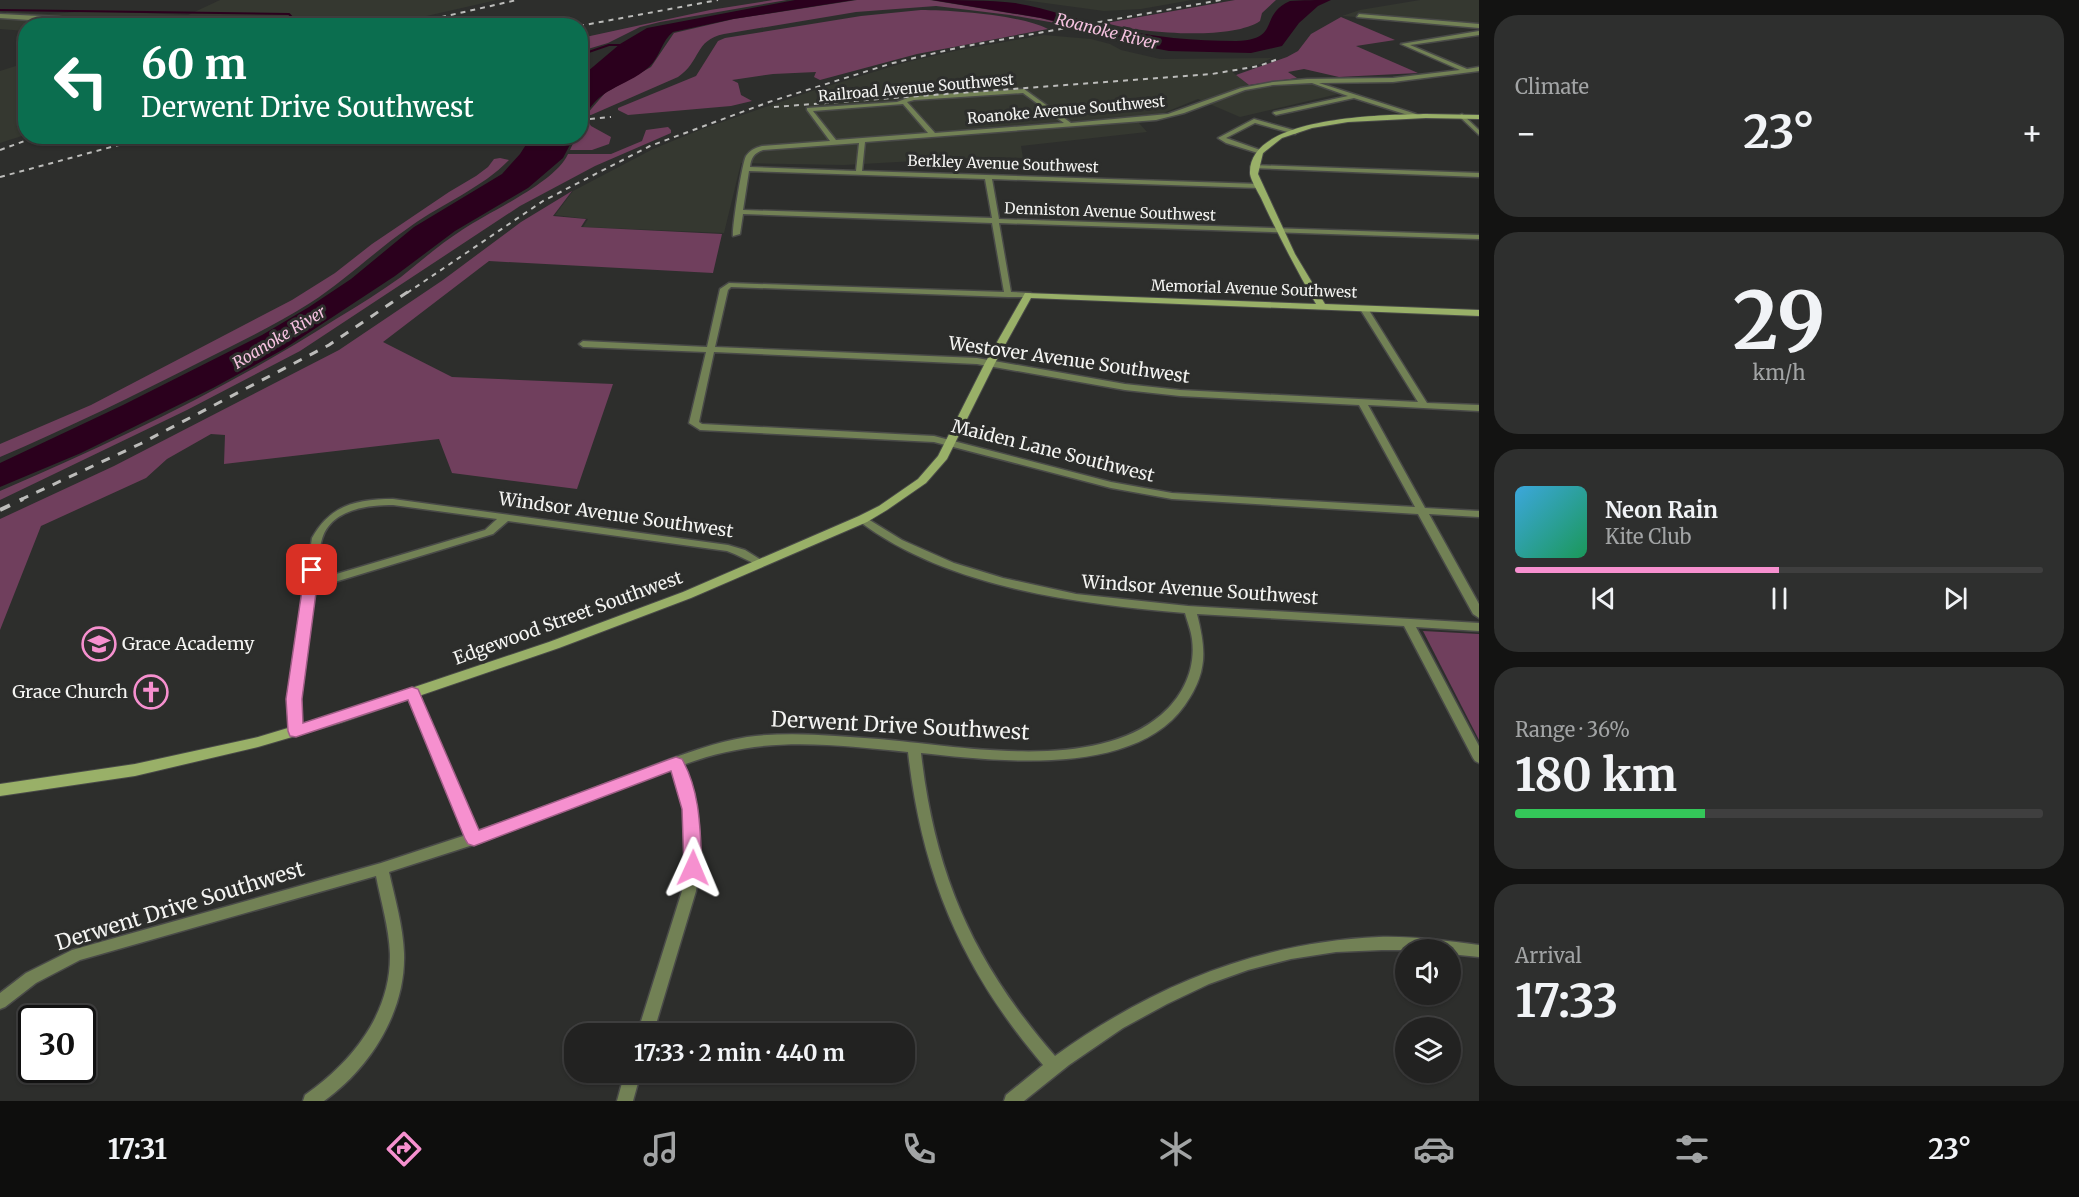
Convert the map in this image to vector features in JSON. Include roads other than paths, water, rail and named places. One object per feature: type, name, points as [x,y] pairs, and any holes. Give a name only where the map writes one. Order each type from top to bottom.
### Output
[{"type":"street","points":[[0,16],[23,18]]},
{"type":"street","points":[[1359,16],[1479,26]]},
{"type":"street","points":[[1466,71],[1406,47],[1404,44],[1479,33]]},
{"type":"street","name":"Roanoke Avenue Southwest","points":[[747,169],[751,153],[758,149],[1169,116],[1247,88],[1309,81],[1408,79],[1479,69]]},
{"type":"street","points":[[1309,81],[1414,115]]},
{"type":"street","name":"Railroad Avenue Southwest","points":[[834,142],[809,110],[904,102],[912,99],[1024,91],[1070,125]]},
{"type":"street","points":[[1276,113],[1354,96]]},
{"type":"street","points":[[904,102],[933,135]]},
{"type":"street","points":[[1322,307],[1259,186],[1253,167],[1261,152],[1277,140],[1294,132],[1348,119],[1414,115],[1479,117]]},
{"type":"street","points":[[1462,116],[1479,133]]},
{"type":"street","points":[[1261,152],[1221,138],[1254,121],[1294,132]]},
{"type":"street","points":[[859,172],[862,140]]},
{"type":"street","points":[[1253,167],[1479,175]]},
{"type":"street","points":[[736,234],[747,169]]},
{"type":"street","name":"Berkley Avenue Southwest","points":[[747,169],[1259,186]]},
{"type":"street","points":[[988,176],[1008,295]]},
{"type":"street","name":"Denniston Avenue Southwest","points":[[739,213],[1479,237]]},
{"type":"street","points":[[711,349],[724,289],[729,285],[1028,295]]},
{"type":"street","name":"Memorial Avenue Southwest","points":[[1028,295],[1479,313]]},
{"type":"street","name":"Edgewood Street Southwest","points":[[0,790],[145,768],[195,758],[296,731],[640,614],[862,519],[897,500],[922,482],[938,463],[1028,295]]},
{"type":"street","points":[[1364,309],[1424,405]]},
{"type":"street","name":"Westover Avenue Southwest","points":[[583,344],[990,363],[1125,387],[1172,392],[1479,408]]},
{"type":"street","name":"Maiden Lane Southwest","points":[[711,349],[694,423],[700,427],[924,438],[950,442],[1111,485],[1154,494],[1203,499],[1479,514]]},
{"type":"street","points":[[1362,402],[1479,614]]},
{"type":"street","name":"Windsor Avenue Southwest","points":[[296,731],[294,699],[310,586],[321,530],[327,522],[343,510],[381,502],[463,512],[728,548],[762,562]]},
{"type":"street","points":[[310,586],[489,532],[505,518]]},
{"type":"street","name":"Windsor Avenue Southwest","points":[[862,519],[883,534],[911,549],[999,582],[1072,598],[1121,605],[1190,610],[1479,627]]},
{"type":"street","name":"Derwent Drive Southwest","points":[[0,1002],[31,978],[77,956],[381,869],[474,839],[729,745],[778,738],[1019,754],[1060,754],[1104,748],[1138,737],[1170,715],[1191,688],[1199,656],[1196,626],[1190,610]]},
{"type":"street","points":[[1408,622],[1479,758]]},
{"type":"street","points":[[412,693],[474,839]]},
{"type":"street","points":[[914,747],[916,780],[930,849],[960,928],[1008,1011],[1028,1039],[1053,1065]]},
{"type":"street","points":[[648,1023],[690,891],[693,868],[691,809],[685,784],[676,763]]},
{"type":"street","points":[[311,1101],[341,1077],[363,1052],[386,1012],[395,985],[396,944],[381,869]]},
{"type":"street","points":[[1012,1101],[1053,1065],[1156,1000],[1198,980],[1278,954],[1317,947],[1365,944],[1399,944],[1479,951]]},
{"type":"street","points":[[625,1101],[630,1083]]},
{"type":"water","points":[[795,0],[854,0],[733,19],[673,32],[666,39],[649,67],[603,95],[588,111],[588,71],[620,44],[647,28]]},
{"type":"water","name":"Roanoke River","points":[[932,0],[1015,3],[1142,34],[1236,41],[1250,40],[1265,32],[1275,13],[1290,1],[1331,0],[1318,6],[1299,23],[1282,46],[1251,53],[1169,51],[1122,42],[1041,18]]},
{"type":"water","name":"Roanoke River","points":[[526,144],[570,144],[563,158],[528,188],[455,231],[395,276],[284,349],[213,388],[81,453],[0,487],[0,463],[123,405],[262,335],[351,279],[414,227],[502,174]]},
{"type":"waterway","points":[[0,10],[289,14],[293,18]]},
{"type":"waterway","points":[[588,52],[609,45],[624,45]]},
{"type":"railway","points":[[437,18],[517,0]]},
{"type":"railway","points":[[588,24],[718,0]]},
{"type":"railway","points":[[407,293],[543,201],[650,146],[769,102],[893,63],[961,47],[1221,0]]},
{"type":"railway","points":[[774,107],[1212,74],[1259,66],[1278,59]]},
{"type":"railway","points":[[588,119],[611,117]]},
{"type":"railway","points":[[0,150],[18,143]]},
{"type":"railway","points":[[0,177],[122,144]]},
{"type":"railway","points":[[20,500],[140,444],[329,345],[409,291]]},
{"type":"railway","points":[[0,510],[23,499]]},
{"type":"place","name":"Grace Academy","points":[[99,644]]},
{"type":"place","name":"Grace Church","points":[[151,692]]}]
